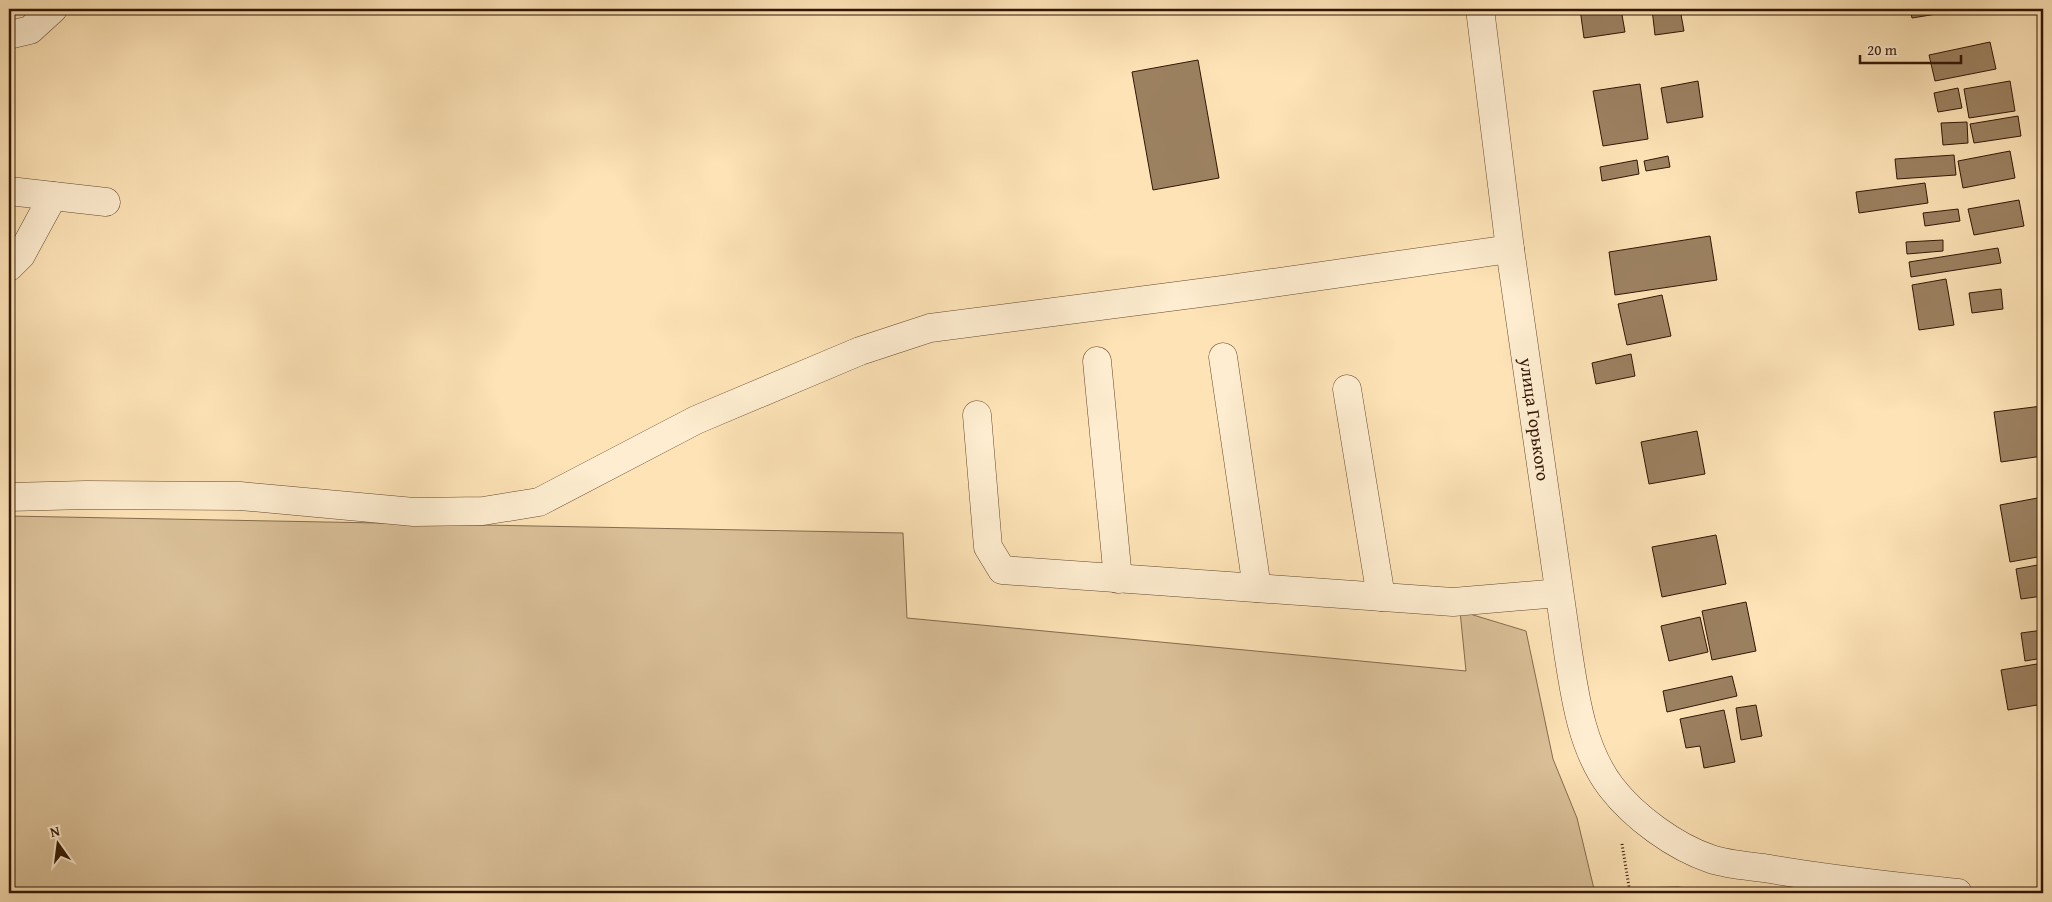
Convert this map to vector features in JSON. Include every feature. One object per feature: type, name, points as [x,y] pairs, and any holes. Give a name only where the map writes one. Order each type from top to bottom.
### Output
[{"type":"street","points":[[9,35],[30,30],[52,9]]},
{"type":"street","name":"улица Горького","points":[[1480,9],[1510,249],[1576,705],[1592,753],[1610,787],[1656,831],[1681,847],[1712,860],[1794,873],[1958,893]]},
{"type":"street","points":[[9,191],[106,202]]},
{"type":"street","points":[[9,267],[20,255],[53,196]]},
{"type":"street","points":[[9,497],[86,495],[240,496],[414,512],[483,511],[539,502],[696,420],[860,351],[930,328],[1223,290],[1510,249]]},
{"type":"street","points":[[1222,357],[1256,588]]},
{"type":"street","points":[[1097,361],[1118,578]]},
{"type":"street","points":[[1348,389],[1381,597]]},
{"type":"street","points":[[977,415],[988,547],[1002,570],[1453,602],[1559,593]]},
{"type":"shaded area","points":[[9,516],[903,533],[907,618],[1466,671],[1460,611],[1526,631],[1553,759],[1577,818],[1594,889],[1678,887],[1730,893],[9,893]]},
{"type":"building","points":[[1580,9],[1621,9],[1625,32],[1584,38]]},
{"type":"building","points":[[1652,9],[1680,9],[1684,31],[1655,35]]},
{"type":"building","points":[[1910,9],[1948,9],[1949,12],[1912,18]]},
{"type":"building","points":[[1990,42],[1996,69],[1935,81],[1929,55]]},
{"type":"building","points":[[1198,60],[1219,178],[1153,190],[1132,72]]},
{"type":"building","points":[[1698,81],[1703,117],[1667,123],[1661,88]]},
{"type":"building","points":[[2010,81],[2015,111],[1969,118],[1964,89]]},
{"type":"building","points":[[1640,84],[1648,139],[1603,146],[1593,91]]},
{"type":"building","points":[[1958,88],[1962,108],[1938,112],[1934,93]]},
{"type":"building","points":[[2018,116],[2021,136],[1974,143],[1970,124]]},
{"type":"building","points":[[1967,122],[1968,143],[1943,145],[1941,123]]},
{"type":"building","points":[[2010,151],[2015,178],[1963,188],[1958,161]]},
{"type":"building","points":[[1954,155],[1956,175],[1897,179],[1895,159]]},
{"type":"building","points":[[1668,156],[1670,167],[1646,171],[1644,161]]},
{"type":"building","points":[[1637,160],[1639,174],[1602,181],[1600,167]]},
{"type":"building","points":[[1925,183],[1928,203],[1859,213],[1856,192]]},
{"type":"building","points":[[2019,200],[2024,226],[1974,235],[1968,209]]},
{"type":"building","points":[[1958,209],[1960,221],[1925,226],[1923,213]]},
{"type":"building","points":[[1710,236],[1717,280],[1615,295],[1609,252]]},
{"type":"building","points":[[1943,240],[1943,251],[1907,254],[1906,242]]},
{"type":"building","points":[[1998,248],[2001,263],[1911,277],[1909,262]]},
{"type":"building","points":[[1946,279],[1954,325],[1919,330],[1912,285]]},
{"type":"building","points":[[2001,289],[2003,309],[1972,313],[1969,293]]},
{"type":"building","points":[[1662,295],[1671,336],[1627,345],[1618,304]]},
{"type":"building","points":[[1631,354],[1635,376],[1596,384],[1592,363]]},
{"type":"building","points":[[2042,406],[2043,456],[2001,462],[1994,412]]},
{"type":"building","points":[[1697,431],[1705,474],[1649,484],[1641,442]]},
{"type":"building","points":[[2043,497],[2043,556],[2010,562],[2000,505]]},
{"type":"building","points":[[1716,535],[1726,584],[1662,597],[1652,547]]},
{"type":"building","points":[[2043,564],[2043,596],[2021,599],[2016,569]]},
{"type":"building","points":[[1746,602],[1756,651],[1712,660],[1702,611]]},
{"type":"building","points":[[1700,617],[1708,652],[1669,661],[1661,626]]},
{"type":"building","points":[[2043,630],[2043,658],[2025,661],[2021,633]]},
{"type":"building","points":[[2043,663],[2043,704],[2008,710],[2001,670]]},
{"type":"building","points":[[1732,676],[1737,696],[1667,712],[1663,691]]},
{"type":"building","points":[[1756,705],[1762,736],[1741,740],[1736,708]]},
{"type":"building","points":[[1724,710],[1735,762],[1704,768],[1700,746],[1686,748],[1680,719]]}]
